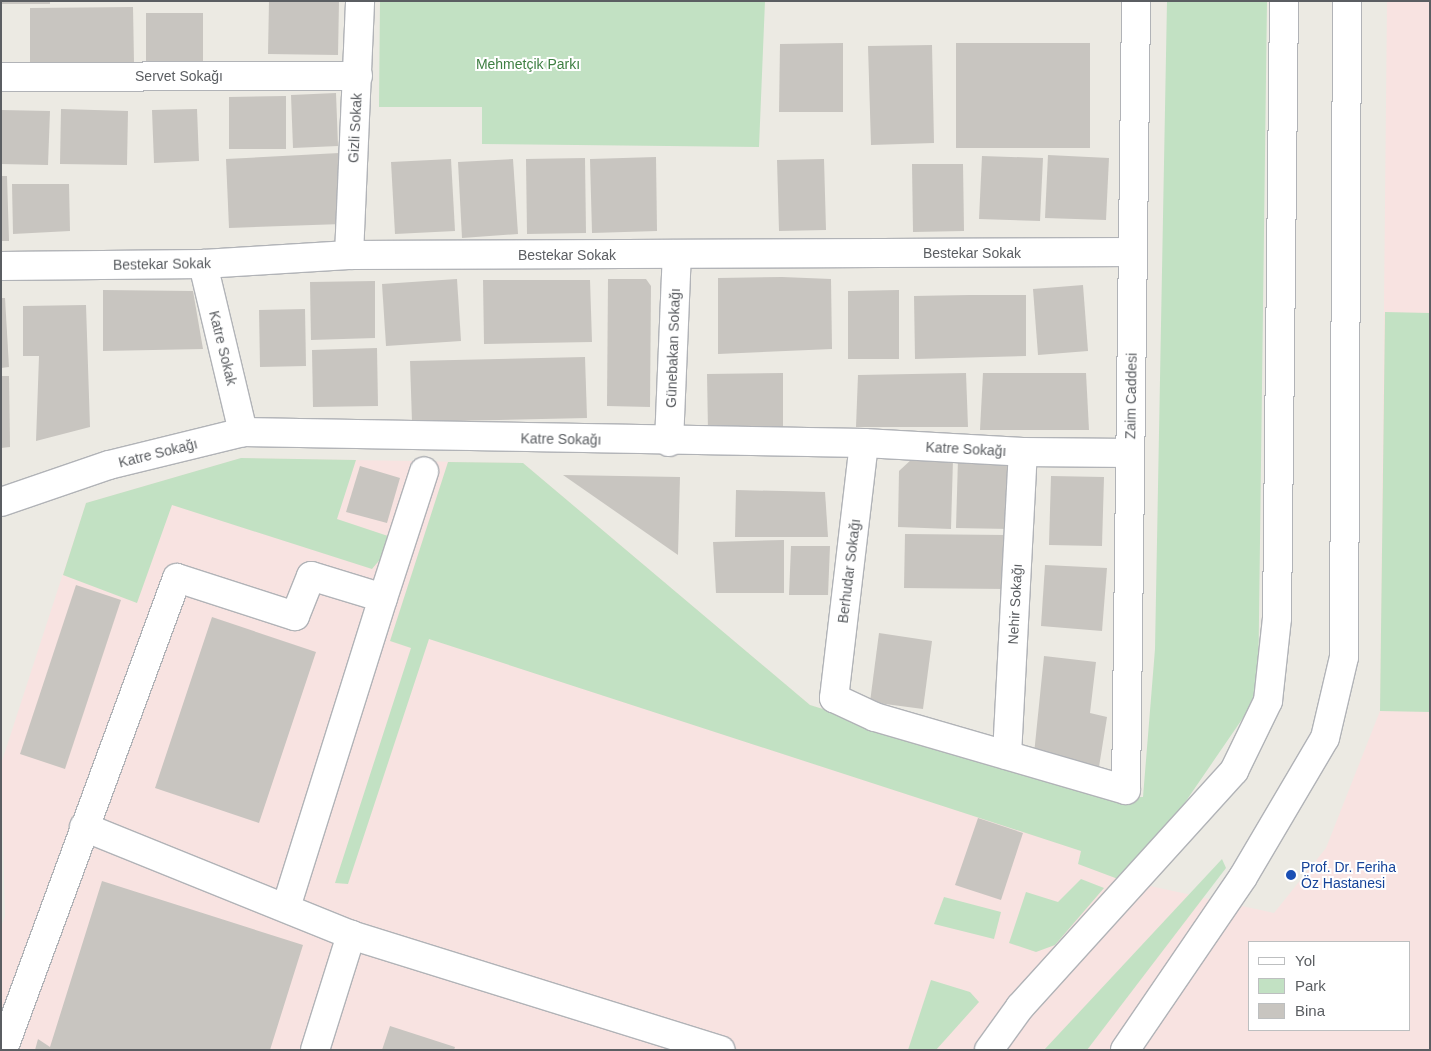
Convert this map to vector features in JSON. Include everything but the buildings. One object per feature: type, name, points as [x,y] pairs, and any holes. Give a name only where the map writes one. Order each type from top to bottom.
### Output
[{"type":"street","name":"Gizli Sokak","points":[[348,255],[358,76],[360,1]]},
{"type":"street","name":"Zaim Caddesi","points":[[1007,755],[1126,790],[1136,1]]},
{"type":"street","points":[[989,1050],[1020,1007],[1234,772],[1268,701],[1277,618],[1284,1]]},
{"type":"street","points":[[1125,1050],[1243,877],[1325,738],[1344,657],[1347,1]]},
{"type":"street","name":"Servet Sokağı","points":[[1,76],[358,76]]},
{"type":"street","name":"Bestekar Sokak","points":[[1,266],[203,264],[348,255],[1133,252]]},
{"type":"street","name":"Günebakan Sokağı","points":[[669,442],[677,254]]},
{"type":"street","name":"Katre Sokak","points":[[203,264],[244,432]]},
{"type":"street","name":"Katre Sokağı","points":[[1,502],[109,465],[244,432],[669,442],[864,443],[1023,452],[1130,453]]},
{"type":"street","name":"Berhudar Sokağı","points":[[864,443],[834,698],[875,717],[1007,755]]},
{"type":"street","name":"Nehir Sokağı","points":[[1007,755],[1023,452]]},
{"type":"street","points":[[286,907],[424,472]]},
{"type":"street","points":[[4,1050],[84,826],[177,578],[294,616],[312,576],[383,598]]},
{"type":"street","points":[[84,826],[352,935],[721,1050]]},
{"type":"street","points":[[315,1050],[352,935]]},
{"type":"shaded area","points":[[1387,1],[1430,1],[1430,1050],[1,1050],[1,927],[5,916],[1,764],[86,503],[241,458],[523,463],[810,705],[1110,798],[1118,879],[1274,913],[1326,848],[1380,711]]},
{"type":"green space","name":"Mehmetçik Parkı","points":[[380,1],[765,1],[759,147],[482,144],[482,107],[379,107]]},
{"type":"green space","points":[[1167,1],[1267,1],[1258,696],[1173,820],[1118,879],[1078,864],[1081,851],[429,639],[348,884],[335,883],[411,648],[390,641],[448,462],[523,463],[810,705],[1110,798],[1143,797],[1155,649]]},
{"type":"green space","points":[[1385,312],[1430,313],[1430,712],[1380,711]]},
{"type":"green space","points":[[241,458],[356,460],[337,519],[391,537],[388,550],[372,569],[172,505],[137,603],[63,575],[86,503]]},
{"type":"green space","points":[[1222,859],[1226,868],[1087,1050],[1044,1050]]},
{"type":"green space","points":[[1081,879],[1104,888],[1055,945],[1036,952],[1009,943],[1026,892],[1058,902]]},
{"type":"green space","points":[[944,897],[1001,912],[994,939],[934,924]]},
{"type":"green space","points":[[931,980],[970,992],[979,1002],[936,1050],[908,1050]]},
{"type":"place","name":"Prof. Dr. Feriha Öz Hastanesi","points":[[1291,875]]}]
